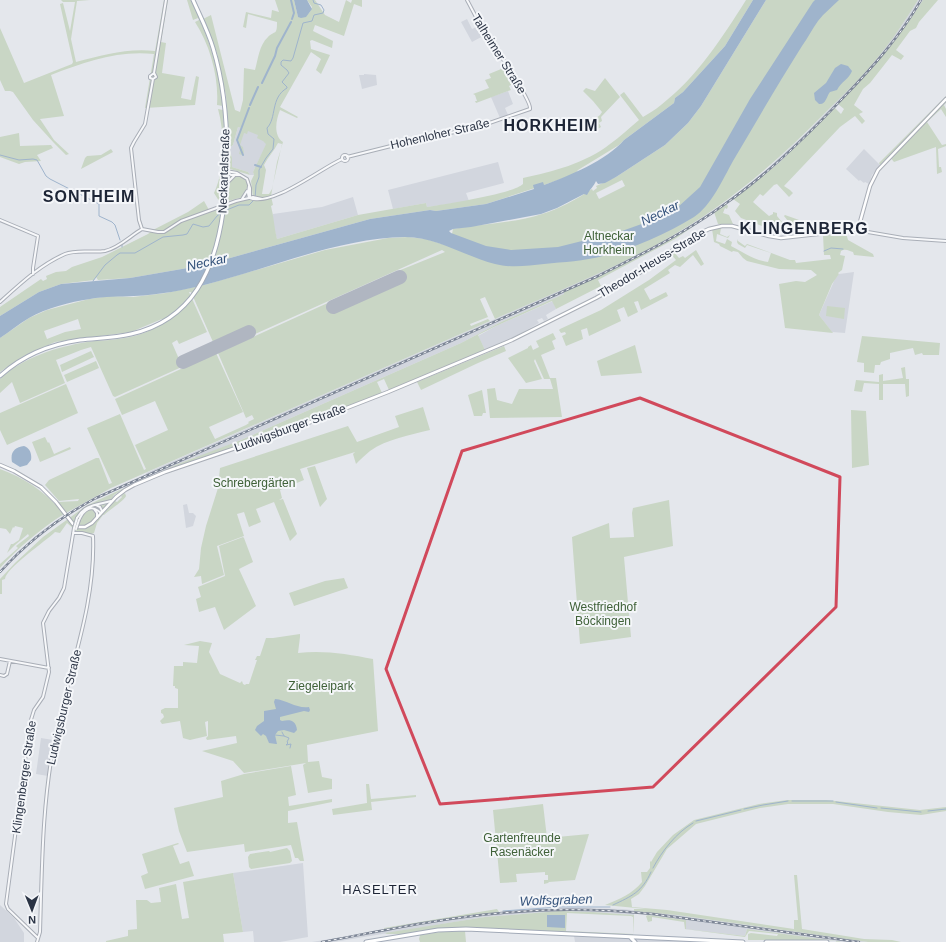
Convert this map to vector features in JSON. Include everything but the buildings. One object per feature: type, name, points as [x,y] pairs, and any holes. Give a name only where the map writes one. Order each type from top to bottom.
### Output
[{"type":"main road","name":"Neckartalstraße","points":[[0,376],[19,362],[53,346],[78,340],[131,334],[153,326],[178,311],[194,295],[208,271],[217,246],[226,185],[226,122],[221,82],[213,47],[192,0]]},
{"type":"main road","points":[[856,229],[860,222],[873,177],[881,166],[946,99]]},
{"type":"main road","name":"Theodor-Heuss-Straße","points":[[486,352],[596,298],[635,276],[692,237],[709,229],[722,226],[732,226],[781,238],[856,229]]},
{"type":"main road","name":"Ludwigsburger Straße","points":[[0,465],[34,482],[49,493],[72,524],[78,527],[85,527],[92,523],[112,501],[125,490],[160,474],[296,428],[486,352]]},
{"type":"main road","points":[[366,942],[445,930],[490,930],[743,942]]},
{"type":"main road","points":[[630,937],[635,942]]},
{"type":"main road","points":[[766,942],[827,942]]},
{"type":"street","points":[[142,229],[131,150],[145,124],[153,79],[156,77],[154,73],[166,0]]},
{"type":"street","name":"Talheimer Straße","points":[[467,0],[482,27],[523,92],[531,108]]},
{"type":"street","points":[[153,79],[150,76],[154,73]]},
{"type":"street","name":"Hohenloher Straße","points":[[251,198],[273,197],[342,159],[345,161],[347,157],[427,137],[471,129],[529,110],[531,108]]},
{"type":"street","points":[[226,171],[230,175],[241,174]]},
{"type":"street","points":[[226,171],[241,174],[247,178],[251,198]]},
{"type":"street","points":[[226,185],[230,178],[235,175]]},
{"type":"street","points":[[242,199],[248,190],[249,184]]},
{"type":"street","points":[[248,190],[251,198]]},
{"type":"street","points":[[0,302],[34,274],[67,254],[111,249],[142,229],[164,232],[181,221],[242,199],[251,198]]},
{"type":"street","points":[[0,220],[38,236],[33,268],[34,274]]},
{"type":"street","points":[[856,229],[903,238],[946,241]]},
{"type":"street","points":[[78,519],[84,509],[95,504],[112,501]]},
{"type":"street","points":[[95,504],[100,507],[102,512]]},
{"type":"street","points":[[78,519],[86,510],[94,508],[102,512]]},
{"type":"street","points":[[94,508],[97,513],[97,518]]},
{"type":"street","name":"Klingenberger Straße","points":[[38,938],[8,909],[6,902],[30,723],[34,710],[43,697],[49,672],[43,625],[46,616],[64,588],[73,534],[78,519]]},
{"type":"street","name":"Ludwigsburger Straße","points":[[37,942],[40,932],[45,806],[54,740],[86,610],[92,572],[93,536],[82,534],[75,528]]},
{"type":"street","points":[[73,534],[82,534]]},
{"type":"street","points":[[0,659],[49,668]]},
{"type":"street","points":[[1,675],[4,676],[7,674],[10,661]]},
{"type":"highlighted area","points":[[640,398],[840,477],[836,607],[653,787],[440,804],[386,669],[462,451]]},
{"type":"shaded area","points":[[918,0],[923,0],[915,14],[882,57],[835,108],[780,163],[747,189],[696,225],[650,251],[564,292],[565,294],[501,322],[461,343],[241,440],[196,458],[195,457],[148,477],[146,473],[597,274],[683,230],[730,199],[766,170],[807,132],[874,62],[902,25]]},
{"type":"shaded area","points":[[467,19],[472,29],[479,26],[485,35],[472,42],[461,22]]},
{"type":"shaded area","points":[[359,75],[376,75],[377,85],[362,89]]},
{"type":"shaded area","points":[[508,91],[513,104],[505,108],[508,115],[500,118],[491,97]]},
{"type":"shaded area","points":[[238,127],[266,136],[266,145],[253,172],[254,175],[250,175],[248,172],[232,167],[232,158],[229,148],[233,145]]},
{"type":"shaded area","points":[[864,149],[880,165],[872,175],[869,184],[860,180],[859,181],[846,169]]},
{"type":"shaded area","points":[[498,162],[504,183],[466,193],[469,201],[427,207],[426,203],[393,209],[388,190]]},
{"type":"shaded area","points":[[353,197],[358,215],[277,239],[273,224],[273,214],[322,207]]},
{"type":"shaded area","points":[[854,272],[845,333],[832,332],[819,315],[835,279],[839,274]]},
{"type":"shaded area","points":[[553,301],[556,309],[546,315],[548,319],[544,321],[542,318],[537,320],[539,323],[511,339],[485,350],[478,336],[496,326]]},
{"type":"shaded area","points":[[187,504],[189,513],[193,513],[196,516],[193,526],[186,528],[183,505]]},
{"type":"shaded area","points":[[41,738],[53,740],[48,776],[36,774]]},
{"type":"shaded area","points":[[303,863],[308,937],[280,942],[254,942],[253,931],[243,932],[233,873]]},
{"type":"shaded area","points":[[0,905],[14,918],[24,933],[24,942],[0,942]]},
{"type":"shaded area","points":[[572,908],[622,909],[663,913],[868,942],[844,942],[747,929],[745,936],[685,929],[686,920],[634,913],[634,915],[559,911],[485,917],[334,942],[312,942],[482,914]]},
{"type":"shaded area","points":[[574,936],[650,939],[713,942],[575,942]]},
{"type":"green space","points":[[61,0],[90,0],[77,1],[71,39],[76,62],[125,51],[155,51],[164,0],[168,0],[161,42],[166,43],[162,73],[185,77],[181,98],[191,100],[196,76],[199,77],[195,105],[145,108],[154,54],[141,53],[114,55],[51,75],[64,116],[40,119],[54,140],[69,154],[66,155],[33,120],[13,92],[5,91],[0,80],[0,28],[24,83],[72,64],[73,62],[60,4],[63,3],[70,31],[75,2],[63,2]]},
{"type":"green space","points":[[187,0],[191,0],[208,39],[219,78],[223,106],[217,105],[217,83],[209,51],[195,22],[199,20],[198,18],[193,20]]},
{"type":"green space","points":[[275,0],[294,0],[298,17],[310,12],[312,7],[307,0],[315,0],[325,15],[339,22],[346,0],[351,3],[352,0],[362,0],[362,7],[354,4],[344,36],[315,25],[313,31],[333,41],[332,48],[312,40],[310,41],[311,49],[330,55],[321,74],[316,70],[321,59],[311,52],[280,107],[298,117],[297,118],[280,110],[276,127],[278,135],[283,142],[281,149],[282,144],[278,143],[264,165],[266,170],[262,194],[269,194],[273,184],[271,196],[273,205],[271,206],[277,239],[358,215],[426,203],[427,207],[493,195],[517,188],[523,184],[523,178],[557,170],[580,162],[601,151],[639,120],[620,95],[624,92],[643,117],[656,108],[674,94],[686,82],[708,56],[746,0],[753,0],[725,46],[683,92],[675,98],[674,103],[619,145],[578,170],[575,174],[544,185],[534,185],[535,188],[486,204],[436,211],[430,210],[370,219],[205,265],[130,278],[98,280],[96,277],[94,280],[61,284],[39,292],[0,316],[0,307],[41,279],[43,281],[47,279],[46,276],[56,272],[66,271],[72,267],[102,257],[148,234],[188,212],[204,201],[209,210],[221,204],[214,193],[218,184],[223,152],[222,129],[218,109],[223,110],[224,133],[225,169],[222,204],[247,197],[253,197],[251,181],[254,175],[253,172],[266,144],[257,138],[258,135],[248,131],[247,134],[244,133],[240,145],[243,147],[244,153],[242,155],[239,154],[240,150],[237,140],[241,128],[238,127],[233,145],[229,148],[232,158],[232,167],[248,172],[250,175],[230,169],[226,96],[217,53],[203,19],[211,15],[235,110],[240,112],[243,100],[244,68],[255,70],[259,53],[265,40],[276,31],[277,26],[277,22],[248,14],[246,28],[243,27],[246,12],[271,18],[272,10],[279,12]]},
{"type":"green space","name":"Altneckar Horkheim","points":[[766,0],[918,0],[903,24],[868,69],[787,150],[748,184],[728,199],[707,214],[663,241],[601,272],[495,319],[485,297],[480,299],[488,317],[470,324],[471,326],[488,319],[490,321],[111,488],[66,513],[58,502],[78,501],[79,499],[59,501],[45,485],[49,480],[96,458],[99,458],[109,484],[112,483],[87,428],[120,414],[144,470],[146,469],[135,445],[168,430],[155,401],[122,415],[115,399],[216,353],[243,412],[209,427],[215,439],[246,425],[254,419],[252,415],[246,418],[218,353],[398,271],[445,252],[442,250],[217,351],[191,292],[189,292],[207,332],[179,344],[177,340],[172,343],[179,359],[212,345],[215,352],[115,397],[113,396],[91,347],[56,360],[65,383],[20,403],[12,382],[0,393],[0,379],[9,371],[41,354],[91,341],[114,340],[136,335],[164,323],[162,319],[131,332],[55,342],[22,357],[0,372],[0,338],[29,318],[47,310],[89,299],[110,296],[133,297],[166,293],[208,284],[325,250],[388,238],[408,237],[426,239],[445,245],[452,234],[453,229],[532,217],[561,207],[592,189],[593,191],[597,188],[596,186],[616,177],[665,145],[688,123],[701,106]],"holes":[[[622,180],[625,186],[599,199],[596,193]],[[78,319],[81,329],[65,332],[47,339],[44,331]]]},
{"type":"green space","points":[[923,0],[938,0],[919,22],[916,28],[910,31],[896,50],[904,56],[901,60],[892,55],[870,83],[863,89],[854,105],[863,112],[859,114],[865,121],[862,124],[855,116],[840,127],[784,186],[793,193],[789,197],[777,184],[763,196],[760,194],[753,202],[769,216],[773,214],[773,212],[777,213],[777,216],[782,222],[784,221],[786,223],[788,221],[784,216],[785,215],[818,228],[843,228],[842,230],[798,235],[797,232],[780,227],[778,231],[765,222],[762,226],[741,218],[735,211],[740,204],[733,199],[780,162],[835,108],[841,114],[844,109],[838,104],[884,54]]},
{"type":"green space","points":[[506,67],[515,83],[509,86],[511,90],[476,103],[475,101],[477,101],[475,95],[473,94],[489,88],[485,80],[491,78],[489,74]]},
{"type":"green space","points":[[605,78],[620,97],[601,117],[602,121],[599,123],[601,127],[594,131],[590,123],[602,112],[583,91],[586,88],[595,91]]},
{"type":"green space","points":[[946,96],[946,103],[944,105],[946,109],[946,117],[941,109],[927,122],[942,145],[946,144],[946,146],[938,149],[939,167],[941,167],[942,172],[937,174],[936,147],[894,162],[889,156],[880,165],[879,163]]},
{"type":"green space","points":[[19,133],[20,146],[51,145],[53,148],[37,155],[41,161],[19,164],[0,157],[0,137]]},
{"type":"green space","points":[[111,149],[113,152],[81,169],[87,156],[101,155]]},
{"type":"green space","points":[[239,175],[247,179],[247,186],[243,197],[228,201],[232,179]]},
{"type":"green space","points":[[726,204],[728,206],[727,209],[725,208],[723,213],[729,215],[733,224],[718,224],[714,212]]},
{"type":"green space","points":[[707,217],[675,239],[598,280],[601,286],[556,309],[552,301],[478,335],[485,350],[389,390],[384,379],[377,382],[382,393],[286,430],[148,478],[125,488],[114,495],[103,514],[125,493],[125,498],[103,515],[97,523],[94,533],[86,535],[82,534],[67,523],[60,533],[55,532],[12,568],[5,579],[2,580],[2,594],[0,594],[0,579],[15,563],[43,537],[86,506],[111,494],[178,464],[241,440],[461,343],[501,322],[564,294],[564,292],[650,251]]},
{"type":"green space","points":[[721,228],[720,234],[727,237],[730,235],[728,238],[717,234],[716,241],[725,244],[727,239],[732,242],[731,246],[753,258],[768,262],[771,253],[747,245],[745,248],[738,244],[737,242],[738,239],[738,241],[745,246],[747,244],[790,260],[795,260],[796,263],[831,259],[830,255],[824,255],[823,235],[846,233],[848,240],[873,254],[874,257],[854,255],[853,252],[847,250],[841,251],[840,255],[845,256],[842,270],[838,273],[839,274],[832,284],[819,315],[833,333],[785,328],[779,284],[796,281],[805,282],[817,275],[811,270],[779,269],[747,261],[738,252],[732,252],[714,242],[712,229]]},
{"type":"green space","points":[[696,250],[704,264],[701,266],[693,255],[680,267],[675,265],[668,270],[670,273],[644,289],[650,300],[666,292],[668,296],[641,310],[638,301],[634,302],[638,312],[628,317],[624,307],[617,310],[621,321],[589,336],[587,328],[581,330],[583,339],[566,346],[562,336],[566,334],[565,332],[561,333],[559,330],[560,329],[601,310],[649,280],[676,260],[671,254],[674,252],[679,258],[683,256],[685,258]]},
{"type":"green space","points":[[827,306],[845,308],[844,319],[826,316]]},
{"type":"green space","points":[[553,333],[556,339],[552,341],[555,349],[541,355],[550,378],[556,378],[562,417],[490,418],[487,389],[495,388],[497,400],[512,404],[519,389],[553,389],[550,379],[544,379],[535,359],[534,361],[542,379],[526,383],[508,358],[531,345],[533,350],[539,347],[536,341]]},
{"type":"green space","points":[[862,336],[940,343],[939,355],[923,355],[922,353],[915,355],[913,348],[890,353],[890,359],[881,362],[880,365],[875,365],[874,373],[864,372],[864,363],[857,362]]},
{"type":"green space","points":[[635,345],[642,373],[601,376],[597,361]]},
{"type":"green space","points":[[504,346],[506,351],[421,390],[417,382]]},
{"type":"green space","points":[[91,351],[94,357],[62,372],[60,365]]},
{"type":"green space","points":[[96,361],[99,368],[67,382],[64,375]]},
{"type":"green space","points":[[905,367],[906,379],[909,379],[909,396],[906,397],[905,384],[883,384],[883,400],[879,400],[879,384],[864,383],[862,392],[854,391],[856,380],[879,382],[879,375],[883,374],[883,381],[903,378],[901,368]]},
{"type":"green space","points":[[66,384],[78,413],[7,445],[0,430],[0,413]]},
{"type":"green space","points":[[482,390],[486,413],[483,413],[482,416],[474,416],[468,395]]},
{"type":"green space","name":"Schrebergärten","points":[[423,407],[430,430],[384,443],[370,451],[356,464],[353,454],[355,452],[300,469],[304,480],[280,490],[282,498],[279,500],[283,499],[297,534],[290,541],[274,502],[256,509],[261,522],[249,527],[244,512],[237,514],[244,536],[217,546],[224,575],[202,584],[201,576],[194,577],[199,569],[201,548],[218,488],[220,468],[348,426],[357,442],[399,427],[395,416]]},
{"type":"green space","points":[[851,410],[866,411],[869,465],[852,468]]},
{"type":"green space","points":[[45,437],[54,454],[70,447],[71,449],[40,462],[32,442]]},
{"type":"green space","points":[[315,466],[327,499],[320,507],[307,468]]},
{"type":"green space","points":[[0,469],[35,487],[50,499],[64,514],[30,539],[0,568],[0,564],[18,548],[16,546],[29,536],[28,534],[7,553],[11,544],[19,540],[23,528],[15,526],[10,534],[6,529],[0,528]]},
{"type":"green space","name":"Westfriedhof Böckingen","points":[[669,500],[673,546],[624,557],[631,637],[580,644],[572,537],[609,523],[610,538],[634,537],[633,508]]},
{"type":"green space","points":[[243,537],[253,562],[239,569],[256,606],[224,630],[215,607],[199,612],[196,599],[201,597],[198,587],[225,576],[219,546]]},
{"type":"green space","points":[[344,578],[348,588],[294,606],[289,593],[325,581]]},
{"type":"green space","name":"Ziegeleipark","points":[[300,634],[298,653],[336,653],[373,659],[378,731],[307,745],[308,762],[319,761],[322,777],[332,779],[332,789],[308,793],[303,765],[306,763],[244,773],[233,761],[202,751],[237,743],[236,736],[207,740],[208,721],[205,722],[207,736],[190,740],[183,738],[180,721],[162,724],[160,721],[164,717],[161,710],[165,708],[178,708],[178,689],[173,686],[174,666],[183,666],[183,662],[197,663],[199,646],[184,645],[200,641],[212,643],[209,652],[220,674],[240,683],[242,681],[245,685],[249,684],[257,660],[255,660],[257,656],[260,656],[266,638]]},
{"type":"green space","points":[[291,766],[296,795],[288,797],[289,806],[332,799],[332,802],[288,811],[288,823],[297,822],[304,861],[300,861],[298,858],[295,858],[291,845],[245,852],[244,844],[187,852],[179,831],[174,808],[223,797],[221,781],[244,774]]},
{"type":"green space","points":[[366,784],[369,784],[371,799],[416,795],[416,797],[371,802],[372,810],[333,815],[332,809],[367,803]]},
{"type":"green space","points":[[787,800],[826,800],[920,810],[946,807],[946,811],[921,815],[833,804],[788,804],[760,808],[696,824],[667,849],[645,886],[639,894],[631,899],[632,907],[667,910],[794,929],[794,920],[798,920],[794,875],[797,875],[802,929],[864,939],[892,940],[901,942],[868,942],[677,915],[634,911],[634,909],[646,909],[605,905],[616,901],[634,890],[642,882],[641,872],[647,872],[650,868],[650,861],[651,862],[657,852],[673,835],[694,820],[759,804]]},
{"type":"green space","name":"Gartenfreunde Rasenäcker","points":[[543,804],[547,838],[589,834],[575,880],[549,882],[544,884],[544,880],[548,880],[548,875],[545,875],[545,872],[516,874],[517,882],[500,883],[493,810]]},
{"type":"green space","points":[[178,843],[179,844],[173,846],[180,864],[189,861],[194,876],[145,889],[141,876],[148,873],[142,854]]},
{"type":"green space","points":[[287,848],[290,851],[292,861],[290,863],[251,869],[249,867],[248,857],[250,854],[270,852]]},
{"type":"green space","points":[[233,873],[243,932],[223,934],[224,942],[106,942],[128,936],[128,930],[137,929],[136,900],[147,900],[151,903],[161,902],[159,888],[176,884],[182,919],[189,918],[183,882]]},
{"type":"green space","points":[[497,909],[499,912],[384,929],[384,928]]},
{"type":"green space","points":[[559,911],[634,915],[633,935],[463,928],[404,934],[385,933],[485,917]],"holes":[[[567,913],[633,917],[633,934],[566,931]]]},
{"type":"green space","points":[[646,916],[686,920],[686,929],[745,936],[747,929],[844,942],[826,940],[748,940],[748,934],[751,933],[777,936],[778,934],[749,931],[745,937],[685,929],[684,922],[652,917],[652,921],[648,922]]},
{"type":"green space","points":[[465,931],[466,942],[420,942],[419,939],[420,935]]},
{"type":"water","points":[[294,0],[307,0],[312,9],[306,17],[298,17]]},
{"type":"water","points":[[753,0],[766,0],[701,106],[688,123],[665,145],[605,183],[598,184],[596,181],[587,195],[584,194],[557,208],[541,214],[453,229],[449,231],[486,246],[511,250],[558,247],[622,231],[650,221],[678,207],[700,187],[750,99],[813,2],[815,0],[839,0],[823,15],[814,27],[767,103],[716,192],[706,206],[694,217],[650,240],[615,253],[596,258],[513,266],[484,261],[428,240],[405,237],[380,239],[330,248],[208,284],[171,292],[153,295],[96,298],[50,308],[25,320],[0,338],[0,316],[39,292],[61,284],[130,278],[205,265],[370,219],[430,210],[436,211],[486,204],[534,189],[533,185],[543,182],[544,185],[565,177],[598,161],[674,103],[675,98],[683,92],[725,46]]},
{"type":"water","points":[[841,64],[848,66],[852,71],[851,74],[837,90],[830,92],[825,102],[819,104],[815,100],[814,93],[826,83],[835,68]]},
{"type":"water","points":[[24,446],[28,448],[30,452],[31,460],[27,465],[20,467],[12,462],[12,455],[16,449]]},
{"type":"water","points":[[275,699],[300,707],[309,707],[310,710],[309,712],[304,711],[280,717],[280,720],[282,721],[290,720],[294,722],[297,730],[294,733],[284,730],[278,731],[275,735],[277,744],[269,743],[266,736],[263,734],[261,736],[255,730],[257,726],[264,721],[264,711],[276,709],[274,702]]},
{"type":"water","points":[[547,915],[565,915],[565,928],[547,927]]},
{"type":"waterway","points":[[291,0],[294,13],[292,19]]},
{"type":"waterway","points":[[224,211],[239,205],[249,205],[255,199],[259,170],[273,149],[274,139],[268,134],[267,128],[272,119],[278,97],[287,88],[282,82],[289,73],[281,65],[281,62],[283,60],[291,61],[293,58],[303,23],[312,21],[314,15],[323,13],[324,10],[321,5],[314,3],[313,0]]},
{"type":"waterway","points":[[262,83],[275,56],[277,48],[291,22]]},
{"type":"waterway","points":[[250,105],[258,87]]},
{"type":"waterway","points":[[243,155],[237,140],[249,108]]},
{"type":"waterway","points":[[0,155],[19,160],[37,160],[46,176],[50,179],[99,204],[99,216],[115,225],[120,240]]},
{"type":"waterway","points":[[255,165],[261,167]]},
{"type":"waterway","points":[[93,281],[105,265],[120,253],[135,253],[163,237],[187,234],[193,224],[203,227],[209,226],[221,213]]},
{"type":"waterway","points":[[824,251],[831,248],[843,249]]},
{"type":"waterway","points":[[282,732],[284,736],[289,738],[286,745],[291,744],[290,748]]},
{"type":"waterway","points":[[275,735],[284,736]]},
{"type":"waterway","name":"Wolfsgraben","points":[[744,809],[788,801]]},
{"type":"waterway","name":"Wolfsgraben","points":[[792,801],[833,801]]},
{"type":"waterway","name":"Wolfsgraben","points":[[836,802],[877,808]]},
{"type":"waterway","name":"Wolfsgraben","points":[[881,808],[921,812]]},
{"type":"waterway","name":"Wolfsgraben","points":[[928,811],[946,809]]},
{"type":"waterway","name":"Wolfsgraben","points":[[696,821],[741,810]]},
{"type":"waterway","name":"Wolfsgraben","points":[[653,868],[670,843],[693,823]]},
{"type":"waterway","name":"Wolfsgraben","points":[[613,905],[636,893],[648,879],[651,872]]},
{"type":"waterway","name":"Wolfsgraben","points":[[503,911],[559,907],[610,907]]},
{"type":"runway","points":[[333,307],[400,277]]},
{"type":"runway","points":[[183,362],[249,332]]},
{"type":"railway","points":[[0,572],[45,530],[96,498],[598,276],[663,243],[710,215],[756,180],[815,127],[874,64],[904,27],[921,0]]},
{"type":"railway","points":[[322,942],[456,918],[540,910],[615,911],[653,914],[859,942]]},
{"type":"district","name":"HORKHEIM","points":[[551,125]]},
{"type":"district","name":"SONTHEIM","points":[[89,196]]},
{"type":"district","name":"KLINGENBERG","points":[[804,228]]},
{"type":"district","name":"HASELTER","points":[[380,889]]},
{"type":"water label","name":"Neckar","points":[[660,213]]},
{"type":"water label","name":"Neckar","points":[[207,262]]}]
